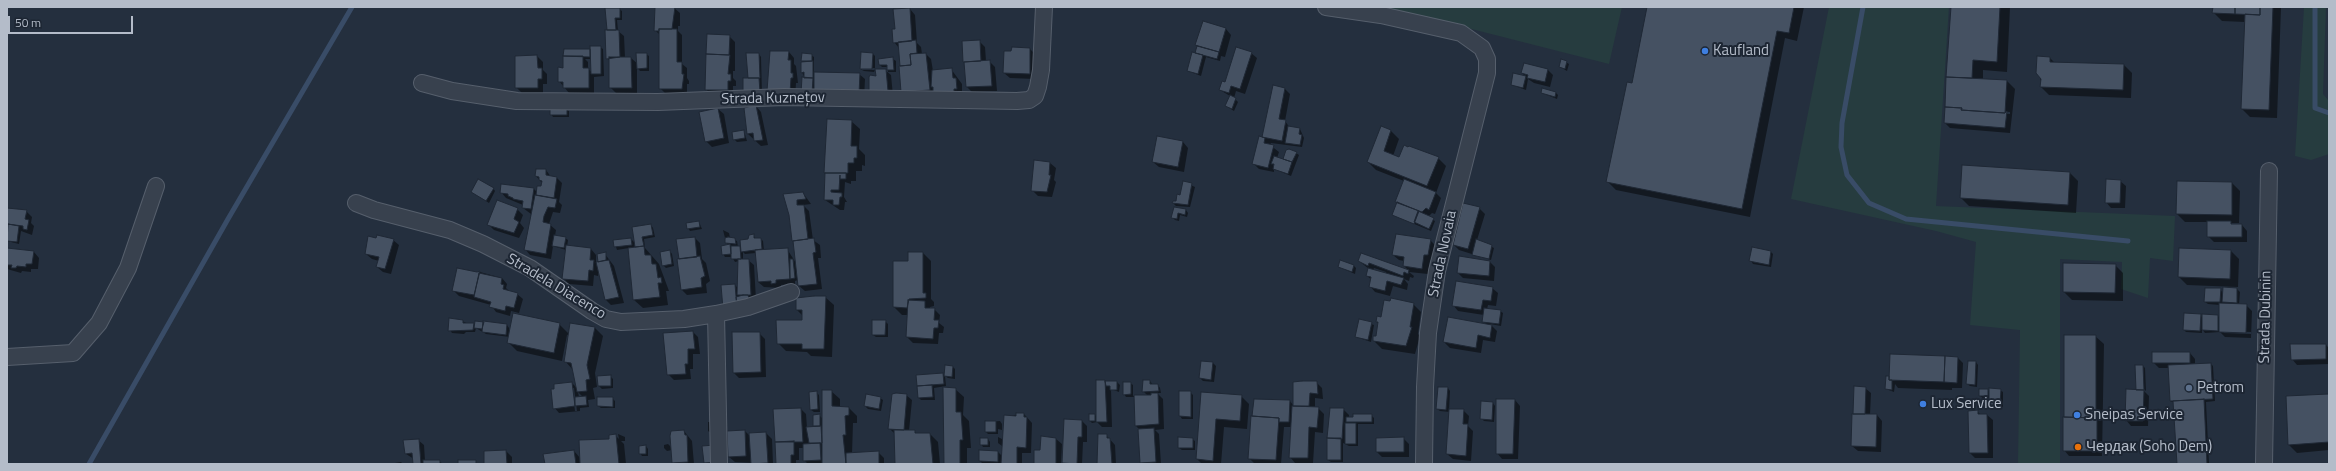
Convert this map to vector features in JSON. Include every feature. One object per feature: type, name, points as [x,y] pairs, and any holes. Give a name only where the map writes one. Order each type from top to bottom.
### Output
[{"type":"street","name":"Strada Kuznețov","points":[[422,83],[452,91],[495,98],[548,102],[658,102],[784,97],[1018,102],[1028,100],[1035,96],[1038,87],[1041,70],[1044,7]]},
{"type":"street","name":"Strada Novaia","points":[[1326,7],[1381,15],[1461,33],[1482,48],[1487,59],[1487,73],[1436,271],[1428,333],[1424,387],[1424,464]]},
{"type":"street","name":"Strada Dubinin","points":[[2264,464],[2268,171]]},
{"type":"street","points":[[7,357],[73,353],[99,323],[128,268],[156,186]]},
{"type":"street","name":"Stradela Diacenco","points":[[356,203],[374,210],[450,230],[483,244],[530,268],[606,319],[622,322],[684,319],[748,307],[791,292]]},
{"type":"street","points":[[716,314],[719,464]]},
{"type":"green space","points":[[1385,7],[1622,7],[1609,64]]},
{"type":"green space","points":[[1829,7],[1949,7],[1936,206],[2175,216],[2173,261],[2150,258],[2148,298],[2121,289],[2122,262],[2060,259],[2060,464],[2018,464],[2020,330],[1970,325],[1976,242],[1936,231],[1791,199]]},
{"type":"green space","points":[[2304,7],[2326,7],[2323,94],[2329,101],[2329,154],[2311,160],[2295,156]]},
{"type":"building","points":[[655,7],[675,7],[672,29],[659,29],[659,31],[654,31]]},
{"type":"building","points":[[1647,7],[1794,7],[1789,33],[1777,31],[1742,209],[1606,182],[1627,82],[1632,83]]},
{"type":"building","points":[[1951,7],[2000,7],[1997,62],[1973,60],[1972,78],[1946,77]]},
{"type":"building","points":[[2213,7],[2235,7],[2235,14],[2212,13]]},
{"type":"building","points":[[2235,7],[2260,7],[2260,15],[2235,14]]},
{"type":"building","points":[[2260,7],[2273,7],[2269,110],[2241,109],[2245,14],[2260,15]]},
{"type":"building","points":[[605,8],[620,8],[620,18],[615,18],[616,30],[607,30]]},
{"type":"building","points":[[910,8],[912,41],[893,43],[892,29],[895,29],[893,9]]},
{"type":"building","points":[[1203,21],[1226,28],[1219,52],[1195,45]]},
{"type":"building","points":[[659,29],[677,29],[677,62],[682,62],[682,74],[684,74],[682,89],[659,89]]},
{"type":"building","points":[[605,30],[619,30],[620,57],[606,59]]},
{"type":"building","points":[[707,34],[730,35],[729,55],[706,54]]},
{"type":"building","points":[[916,40],[917,53],[910,54],[911,65],[900,66],[898,42]]},
{"type":"building","points":[[980,40],[981,61],[963,62],[962,41]]},
{"type":"building","points":[[590,46],[601,46],[601,74],[591,74]]},
{"type":"building","points":[[1197,46],[1219,52],[1217,59],[1195,53]]},
{"type":"building","points":[[1012,47],[1030,48],[1030,74],[1003,73],[1004,51],[1011,51]]},
{"type":"building","points":[[1236,47],[1252,52],[1240,89],[1231,86],[1229,93],[1219,90],[1222,81],[1225,82]]},
{"type":"building","points":[[564,49],[590,49],[590,57],[563,56]]},
{"type":"building","points":[[770,51],[789,51],[788,60],[791,60],[791,73],[793,73],[793,78],[791,78],[790,93],[767,91]]},
{"type":"building","points":[[861,52],[873,53],[872,69],[860,69]]},
{"type":"building","points":[[1192,52],[1203,55],[1198,74],[1187,71]]},
{"type":"building","points":[[636,53],[647,53],[647,68],[637,69]]},
{"type":"building","points":[[746,53],[759,53],[760,78],[748,78]]},
{"type":"building","points":[[802,53],[812,54],[812,61],[801,61]]},
{"type":"building","points":[[926,53],[930,90],[901,92],[899,66],[911,65],[910,54]]},
{"type":"building","points":[[706,54],[730,55],[728,74],[731,74],[731,81],[728,81],[728,90],[705,90]]},
{"type":"building","points":[[537,55],[538,68],[542,68],[542,79],[538,79],[538,88],[515,88],[515,56]]},
{"type":"building","points":[[563,56],[583,56],[583,68],[589,68],[589,88],[563,88],[563,82],[558,82],[558,67],[563,68]]},
{"type":"building","points":[[2037,56],[2050,57],[2050,62],[2124,64],[2123,90],[2040,87],[2041,79],[2036,73]]},
{"type":"building","points":[[609,57],[631,57],[632,88],[609,88]]},
{"type":"building","points":[[893,57],[894,70],[887,70],[887,65],[879,65],[878,59]]},
{"type":"building","points":[[1561,59],[1567,61],[1565,69],[1559,67]]},
{"type":"building","points":[[990,60],[992,86],[966,87],[964,62]]},
{"type":"building","points":[[813,61],[813,78],[804,78],[804,72],[801,73],[801,62]]},
{"type":"building","points":[[1524,63],[1548,69],[1545,82],[1527,78],[1528,75],[1521,73]]},
{"type":"building","points":[[952,68],[953,78],[956,78],[957,89],[954,89],[954,92],[933,93],[933,87],[931,87],[932,70]]},
{"type":"building","points":[[875,69],[886,69],[888,91],[869,92],[869,77],[870,75],[876,76]]},
{"type":"building","points":[[814,72],[860,73],[859,94],[814,92]]},
{"type":"building","points":[[1513,73],[1526,76],[1523,88],[1511,85]]},
{"type":"building","points":[[802,77],[813,78],[812,94],[801,94]]},
{"type":"building","points":[[1946,77],[2007,80],[2005,113],[1961,110],[1962,108],[1945,107]]},
{"type":"building","points":[[743,78],[759,78],[760,92],[743,93]]},
{"type":"building","points":[[1273,85],[1285,88],[1279,119],[1286,120],[1282,141],[1262,137]]},
{"type":"building","points":[[1542,88],[1556,92],[1555,97],[1541,93]]},
{"type":"building","points":[[1230,95],[1236,98],[1232,109],[1225,106]]},
{"type":"building","points":[[756,105],[763,140],[754,141],[753,133],[747,134],[744,108]]},
{"type":"building","points":[[1945,107],[1962,108],[1961,110],[2005,113],[2007,111],[2005,128],[1944,123]]},
{"type":"building","points":[[550,108],[567,108],[567,115],[550,115]]},
{"type":"building","points":[[718,108],[724,138],[705,142],[699,112]]},
{"type":"building","points":[[827,119],[852,120],[851,146],[857,146],[857,158],[854,158],[854,163],[848,163],[848,173],[824,173]]},
{"type":"building","points":[[1288,126],[1300,128],[1299,134],[1302,135],[1300,145],[1285,143]]},
{"type":"building","points":[[1381,126],[1391,130],[1384,151],[1399,157],[1404,145],[1439,157],[1427,186],[1367,162]]},
{"type":"building","points":[[744,130],[745,138],[733,140],[732,132]]},
{"type":"building","points":[[1157,136],[1183,141],[1178,167],[1152,162]]},
{"type":"building","points":[[1259,136],[1265,138],[1264,143],[1274,145],[1268,168],[1252,164]]},
{"type":"building","points":[[1289,149],[1297,152],[1292,162],[1283,159],[1286,150]]},
{"type":"building","points":[[1274,156],[1292,162],[1288,174],[1273,169],[1274,164],[1271,164]]},
{"type":"building","points":[[1034,160],[1050,162],[1049,175],[1051,175],[1047,192],[1031,191]]},
{"type":"building","points":[[1962,165],[2070,172],[2068,205],[1960,198]]},
{"type":"building","points":[[536,169],[546,169],[546,175],[557,177],[554,198],[536,195],[537,186],[541,186],[542,181],[539,180],[539,177],[535,176]]},
{"type":"building","points":[[825,173],[846,173],[846,179],[840,179],[840,175],[839,190],[831,190],[831,192],[842,193],[839,205],[833,205],[833,200],[824,200]]},
{"type":"building","points":[[478,179],[494,188],[486,201],[471,192]]},
{"type":"building","points":[[1404,179],[1436,192],[1429,210],[1426,208],[1422,212],[1395,202]]},
{"type":"building","points":[[2106,179],[2121,180],[2120,203],[2105,203]]},
{"type":"building","points":[[1183,181],[1192,183],[1188,205],[1172,203],[1173,201],[1176,201],[1177,194],[1180,195]]},
{"type":"building","points":[[2177,181],[2232,182],[2232,215],[2176,214]]},
{"type":"building","points":[[501,184],[534,188],[531,209],[522,208],[523,201],[513,199],[508,196],[508,194],[500,193]]},
{"type":"building","points":[[803,192],[806,199],[797,200],[797,205],[804,205],[808,239],[792,241],[789,215],[783,194]]},
{"type":"building","points":[[535,195],[557,199],[555,208],[548,207],[544,216],[543,222],[551,224],[546,254],[524,250]]},
{"type":"building","points":[[497,200],[518,208],[514,219],[519,222],[514,233],[487,225]]},
{"type":"building","points":[[1397,202],[1419,211],[1414,224],[1392,215]]},
{"type":"building","points":[[1463,203],[1480,207],[1468,249],[1453,245]]},
{"type":"building","points":[[1174,207],[1186,209],[1185,215],[1178,213],[1177,219],[1171,218]]},
{"type":"building","points":[[7,208],[27,210],[25,219],[29,220],[27,230],[23,229],[23,226],[7,224]]},
{"type":"building","points":[[1418,211],[1434,218],[1429,229],[1414,222]]},
{"type":"building","points":[[699,221],[700,227],[687,229],[686,223]]},
{"type":"building","points":[[2207,221],[2231,221],[2231,224],[2242,224],[2242,237],[2207,237]]},
{"type":"building","points":[[8,224],[19,226],[17,242],[7,241]]},
{"type":"building","points":[[651,224],[653,235],[642,237],[644,246],[635,247],[632,227]]},
{"type":"building","points":[[754,234],[754,238],[761,238],[762,249],[741,252],[740,240],[748,239],[749,235]]},
{"type":"building","points":[[1396,234],[1431,239],[1428,255],[1424,255],[1422,269],[1403,266],[1404,257],[1392,255]]},
{"type":"building","points":[[377,235],[394,239],[385,269],[376,267],[379,257],[365,254],[368,236],[376,238]]},
{"type":"building","points":[[554,235],[566,237],[564,248],[552,246]]},
{"type":"building","points":[[695,237],[697,257],[679,259],[676,239]]},
{"type":"building","points":[[631,238],[632,245],[614,247],[613,240]]},
{"type":"building","points":[[725,238],[735,238],[736,244],[725,243]]},
{"type":"building","points":[[814,238],[816,252],[813,253],[817,284],[798,286],[793,241]]},
{"type":"building","points":[[1476,239],[1492,245],[1489,259],[1472,255]]},
{"type":"building","points":[[730,244],[731,254],[722,255],[721,246]]},
{"type":"building","points":[[566,245],[591,248],[590,260],[594,260],[593,271],[589,270],[588,281],[562,279]]},
{"type":"building","points":[[644,246],[645,255],[651,255],[652,264],[656,264],[658,278],[661,277],[662,283],[658,283],[660,297],[633,300],[628,248]]},
{"type":"building","points":[[731,246],[740,246],[741,259],[731,259]]},
{"type":"building","points":[[1752,247],[1771,251],[1769,265],[1749,261]]},
{"type":"building","points":[[7,248],[34,251],[32,264],[26,264],[26,267],[17,266],[16,268],[11,268],[12,265],[7,265]]},
{"type":"building","points":[[788,248],[790,279],[776,280],[776,283],[771,284],[771,281],[758,282],[755,250]]},
{"type":"building","points":[[2179,248],[2231,250],[2230,279],[2178,277]]},
{"type":"building","points":[[670,250],[672,264],[662,266],[660,252]]},
{"type":"building","points":[[606,252],[606,260],[598,262],[597,254]]},
{"type":"building","points":[[908,252],[923,252],[923,293],[926,293],[926,298],[909,299],[907,308],[893,307],[893,261],[908,261]]},
{"type":"building","points":[[1361,253],[1409,270],[1408,274],[1404,272],[1403,276],[1369,263],[1368,266],[1358,261]]},
{"type":"building","points":[[700,256],[705,276],[701,278],[702,287],[681,290],[677,259]]},
{"type":"building","points":[[1459,256],[1490,261],[1489,276],[1457,273]]},
{"type":"building","points":[[738,259],[749,259],[751,295],[737,295]]},
{"type":"building","points":[[790,259],[793,259],[795,278],[790,279]]},
{"type":"building","points":[[609,260],[619,297],[605,300],[596,262]]},
{"type":"building","points":[[1340,260],[1354,265],[1352,272],[1338,267]]},
{"type":"building","points":[[2063,263],[2116,264],[2115,293],[2063,292]]},
{"type":"building","points":[[457,268],[477,272],[480,271],[474,295],[452,291]]},
{"type":"building","points":[[1368,268],[1404,278],[1401,285],[1387,281],[1385,291],[1369,287],[1371,277],[1366,276]]},
{"type":"building","points":[[479,273],[502,278],[501,284],[504,285],[503,289],[518,293],[514,308],[506,306],[505,311],[489,307],[491,302],[474,297]]},
{"type":"building","points":[[1456,281],[1493,287],[1491,301],[1483,300],[1481,310],[1452,306]]},
{"type":"building","points":[[735,284],[737,308],[723,309],[721,285]]},
{"type":"building","points":[[2223,287],[2237,288],[2237,303],[2222,302]]},
{"type":"building","points":[[2205,288],[2221,288],[2220,302],[2204,302]]},
{"type":"building","points":[[748,295],[750,302],[737,306],[736,297]]},
{"type":"building","points":[[826,296],[824,349],[802,349],[802,344],[777,344],[776,320],[802,320],[802,310],[796,310],[796,298]]},
{"type":"building","points":[[1391,298],[1414,303],[1410,327],[1412,327],[1406,346],[1373,341],[1373,336],[1376,336],[1378,322],[1376,322],[1377,316],[1381,317],[1384,300],[1390,301]]},
{"type":"building","points":[[908,300],[925,301],[925,308],[935,308],[934,320],[939,320],[938,328],[934,328],[933,339],[906,337]]},
{"type":"building","points":[[2219,303],[2247,304],[2246,333],[2219,332]]},
{"type":"building","points":[[1484,308],[1501,310],[1499,324],[1482,322]]},
{"type":"building","points":[[513,313],[560,323],[554,353],[507,343]]},
{"type":"building","points":[[2184,313],[2201,314],[2200,331],[2183,330]]},
{"type":"building","points":[[2202,314],[2218,315],[2218,331],[2202,330]]},
{"type":"building","points":[[1448,317],[1492,325],[1490,338],[1478,335],[1476,348],[1443,342]]},
{"type":"building","points":[[449,318],[463,320],[463,323],[474,323],[473,330],[448,331]]},
{"type":"building","points":[[1359,319],[1372,322],[1368,340],[1355,337]]},
{"type":"building","points":[[872,320],[886,320],[885,335],[872,335]]},
{"type":"building","points":[[475,321],[484,322],[482,329],[474,328]]},
{"type":"building","points":[[483,321],[507,324],[506,335],[482,332]]},
{"type":"building","points":[[570,323],[595,327],[587,365],[590,379],[586,380],[587,391],[577,392],[571,363],[564,362]]},
{"type":"building","points":[[693,331],[695,349],[688,349],[688,364],[685,364],[686,374],[667,375],[663,333]]},
{"type":"building","points":[[732,332],[760,332],[761,372],[733,373]]},
{"type":"building","points":[[2064,335],[2096,335],[2096,418],[2064,417]]},
{"type":"building","points":[[2290,344],[2326,344],[2326,359],[2291,360]]},
{"type":"building","points":[[2152,352],[2190,352],[2190,363],[2152,363]]},
{"type":"building","points":[[1890,354],[1945,356],[1944,382],[1889,380]]},
{"type":"building","points":[[1945,356],[1958,357],[1957,383],[1944,382]]},
{"type":"building","points":[[1201,361],[1213,362],[1211,380],[1199,378]]},
{"type":"building","points":[[1968,361],[1976,361],[1975,385],[1966,384]]},
{"type":"building","points":[[2211,363],[2213,399],[2170,401],[2168,365]]},
{"type":"building","points":[[945,365],[953,366],[952,377],[944,376]]},
{"type":"building","points":[[2135,365],[2143,365],[2144,390],[2136,390]]},
{"type":"building","points":[[943,373],[944,384],[917,386],[916,375]]},
{"type":"building","points":[[611,375],[611,386],[598,386],[597,376]]},
{"type":"building","points":[[1886,376],[1889,376],[1889,380],[1892,380],[1892,390],[1885,389]]},
{"type":"building","points":[[1096,380],[1105,380],[1107,422],[1096,422]]},
{"type":"building","points":[[1143,380],[1150,380],[1150,384],[1158,384],[1159,391],[1142,392]]},
{"type":"building","points":[[1105,381],[1117,381],[1117,390],[1110,390],[1110,386],[1106,386]]},
{"type":"building","points":[[1317,381],[1318,394],[1310,393],[1309,406],[1293,406],[1293,382]]},
{"type":"building","points":[[572,382],[575,406],[553,409],[551,389],[554,389],[554,384]]},
{"type":"building","points":[[1123,382],[1131,382],[1131,394],[1123,395]]},
{"type":"building","points":[[932,385],[933,397],[918,398],[917,386]]},
{"type":"building","points":[[1854,386],[1866,387],[1865,414],[1853,414]]},
{"type":"building","points":[[943,387],[956,388],[956,412],[961,412],[963,440],[960,440],[960,464],[944,464]]},
{"type":"building","points":[[1438,387],[1448,387],[1446,410],[1436,409]]},
{"type":"building","points":[[1989,388],[2001,389],[2000,405],[1989,405]]},
{"type":"building","points":[[1979,389],[1988,389],[1988,396],[1979,396]]},
{"type":"building","points":[[2126,389],[2144,390],[2143,421],[2125,421]]},
{"type":"building","points":[[822,390],[832,390],[832,406],[849,407],[849,415],[845,416],[846,435],[843,435],[846,464],[822,464]]},
{"type":"building","points":[[817,391],[818,409],[810,410],[809,392]]},
{"type":"building","points":[[1179,391],[1191,391],[1191,417],[1179,416]]},
{"type":"building","points":[[1201,392],[1242,395],[1240,421],[1216,419],[1213,461],[1196,459]]},
{"type":"building","points":[[1151,393],[1158,393],[1159,424],[1135,426],[1134,395],[1151,395]]},
{"type":"building","points":[[866,394],[881,397],[879,409],[864,406]]},
{"type":"building","points":[[892,394],[907,394],[904,430],[888,429]]},
{"type":"building","points":[[2329,394],[2329,442],[2288,445],[2286,396]]},
{"type":"building","points":[[586,396],[587,405],[575,406],[575,397]]},
{"type":"building","points":[[597,397],[613,397],[613,407],[597,406]]},
{"type":"building","points":[[1254,399],[1290,400],[1289,422],[1279,422],[1279,418],[1252,416]]},
{"type":"building","points":[[1496,399],[1515,399],[1513,454],[1496,454]]},
{"type":"building","points":[[2204,399],[2207,464],[2177,464],[2173,401]]},
{"type":"building","points":[[1481,401],[1493,402],[1492,420],[1480,419]]},
{"type":"building","points":[[1292,406],[1319,407],[1317,428],[1309,427],[1308,458],[1289,458]]},
{"type":"building","points":[[801,408],[803,442],[775,442],[773,409]]},
{"type":"building","points":[[1330,408],[1344,408],[1342,439],[1327,438]]},
{"type":"building","points":[[1449,409],[1464,409],[1463,424],[1468,424],[1466,456],[1446,454]]},
{"type":"building","points":[[1978,410],[1978,414],[1987,414],[1988,453],[1969,453],[1968,411]]},
{"type":"building","points":[[1016,413],[1024,413],[1024,417],[1027,417],[1026,448],[1017,447],[1017,464],[1001,464],[1004,415],[1016,416]]},
{"type":"building","points":[[820,414],[820,426],[813,426],[813,415]]},
{"type":"building","points":[[1089,414],[1095,414],[1095,421],[1089,421]]},
{"type":"building","points":[[1353,414],[1372,414],[1372,422],[1346,422],[1346,417],[1353,417]]},
{"type":"building","points":[[1852,414],[1877,414],[1876,447],[1851,446]]},
{"type":"building","points":[[1251,416],[1279,418],[1276,460],[1248,459]]},
{"type":"building","points":[[2063,417],[2097,418],[2097,451],[2063,451]]},
{"type":"building","points":[[1064,419],[1082,420],[1082,437],[1078,437],[1077,464],[1062,463]]},
{"type":"building","points":[[985,421],[996,421],[996,432],[985,432]]},
{"type":"building","points":[[1345,423],[1356,423],[1356,444],[1345,444]]},
{"type":"building","points":[[821,426],[822,443],[809,443],[806,427]]},
{"type":"building","points":[[1154,428],[1156,462],[1140,463],[1138,429]]},
{"type":"building","points":[[684,430],[685,435],[687,435],[688,462],[672,463],[671,431]]},
{"type":"building","points":[[745,430],[746,456],[728,457],[727,431]]},
{"type":"building","points":[[894,430],[915,430],[915,433],[930,433],[933,464],[895,464]]},
{"type":"building","points":[[766,432],[768,463],[751,464],[749,433]]},
{"type":"building","points":[[616,434],[619,464],[580,464],[579,440],[609,439],[609,435]]},
{"type":"building","points":[[1098,434],[1107,434],[1107,438],[1110,438],[1112,464],[1097,464]]},
{"type":"building","points":[[1041,436],[1056,438],[1056,464],[1034,464],[1034,450],[1040,450]]},
{"type":"building","points":[[1178,437],[1193,438],[1193,448],[1178,448]]},
{"type":"building","points":[[1404,437],[1404,452],[1376,452],[1376,438]]},
{"type":"building","points":[[980,438],[988,438],[988,445],[980,445]]},
{"type":"building","points":[[1327,438],[1341,438],[1341,460],[1327,460]]},
{"type":"building","points":[[419,439],[421,464],[413,464],[412,453],[405,454],[403,440]]},
{"type":"building","points":[[794,441],[794,455],[791,455],[791,464],[776,464],[775,442]]},
{"type":"building","points":[[820,443],[821,460],[803,461],[803,444]]},
{"type":"building","points":[[646,445],[646,454],[639,454],[639,446]]},
{"type":"building","points":[[715,445],[716,462],[704,463],[702,446]]},
{"type":"building","points":[[506,450],[507,464],[484,464],[484,451]]},
{"type":"building","points":[[574,450],[576,464],[545,464],[543,454]]},
{"type":"building","points":[[979,450],[998,451],[998,462],[979,461]]},
{"type":"building","points":[[879,451],[879,464],[846,464],[846,453]]},
{"type":"building","points":[[423,460],[440,460],[440,464],[423,464]]},
{"type":"building","points":[[458,460],[476,460],[476,464],[458,464]]},
{"type":"waterway","points":[[89,464],[228,219],[352,7]]},
{"type":"waterway","points":[[1863,7],[1842,123],[1841,147],[1847,175],[1869,203],[1906,219],[2128,241]]},
{"type":"waterway","points":[[2315,7],[2315,108],[2329,113]]},
{"type":"place","name":"Kaufland","points":[[1705,51]]},
{"type":"place","name":"Petrom","points":[[2189,388]]},
{"type":"place","name":"Lux Service","points":[[1923,404]]},
{"type":"place","name":"Sneipas Service","points":[[2077,415]]},
{"type":"place","name":"Чердак (Soho Dem)","points":[[2078,447]]}]
